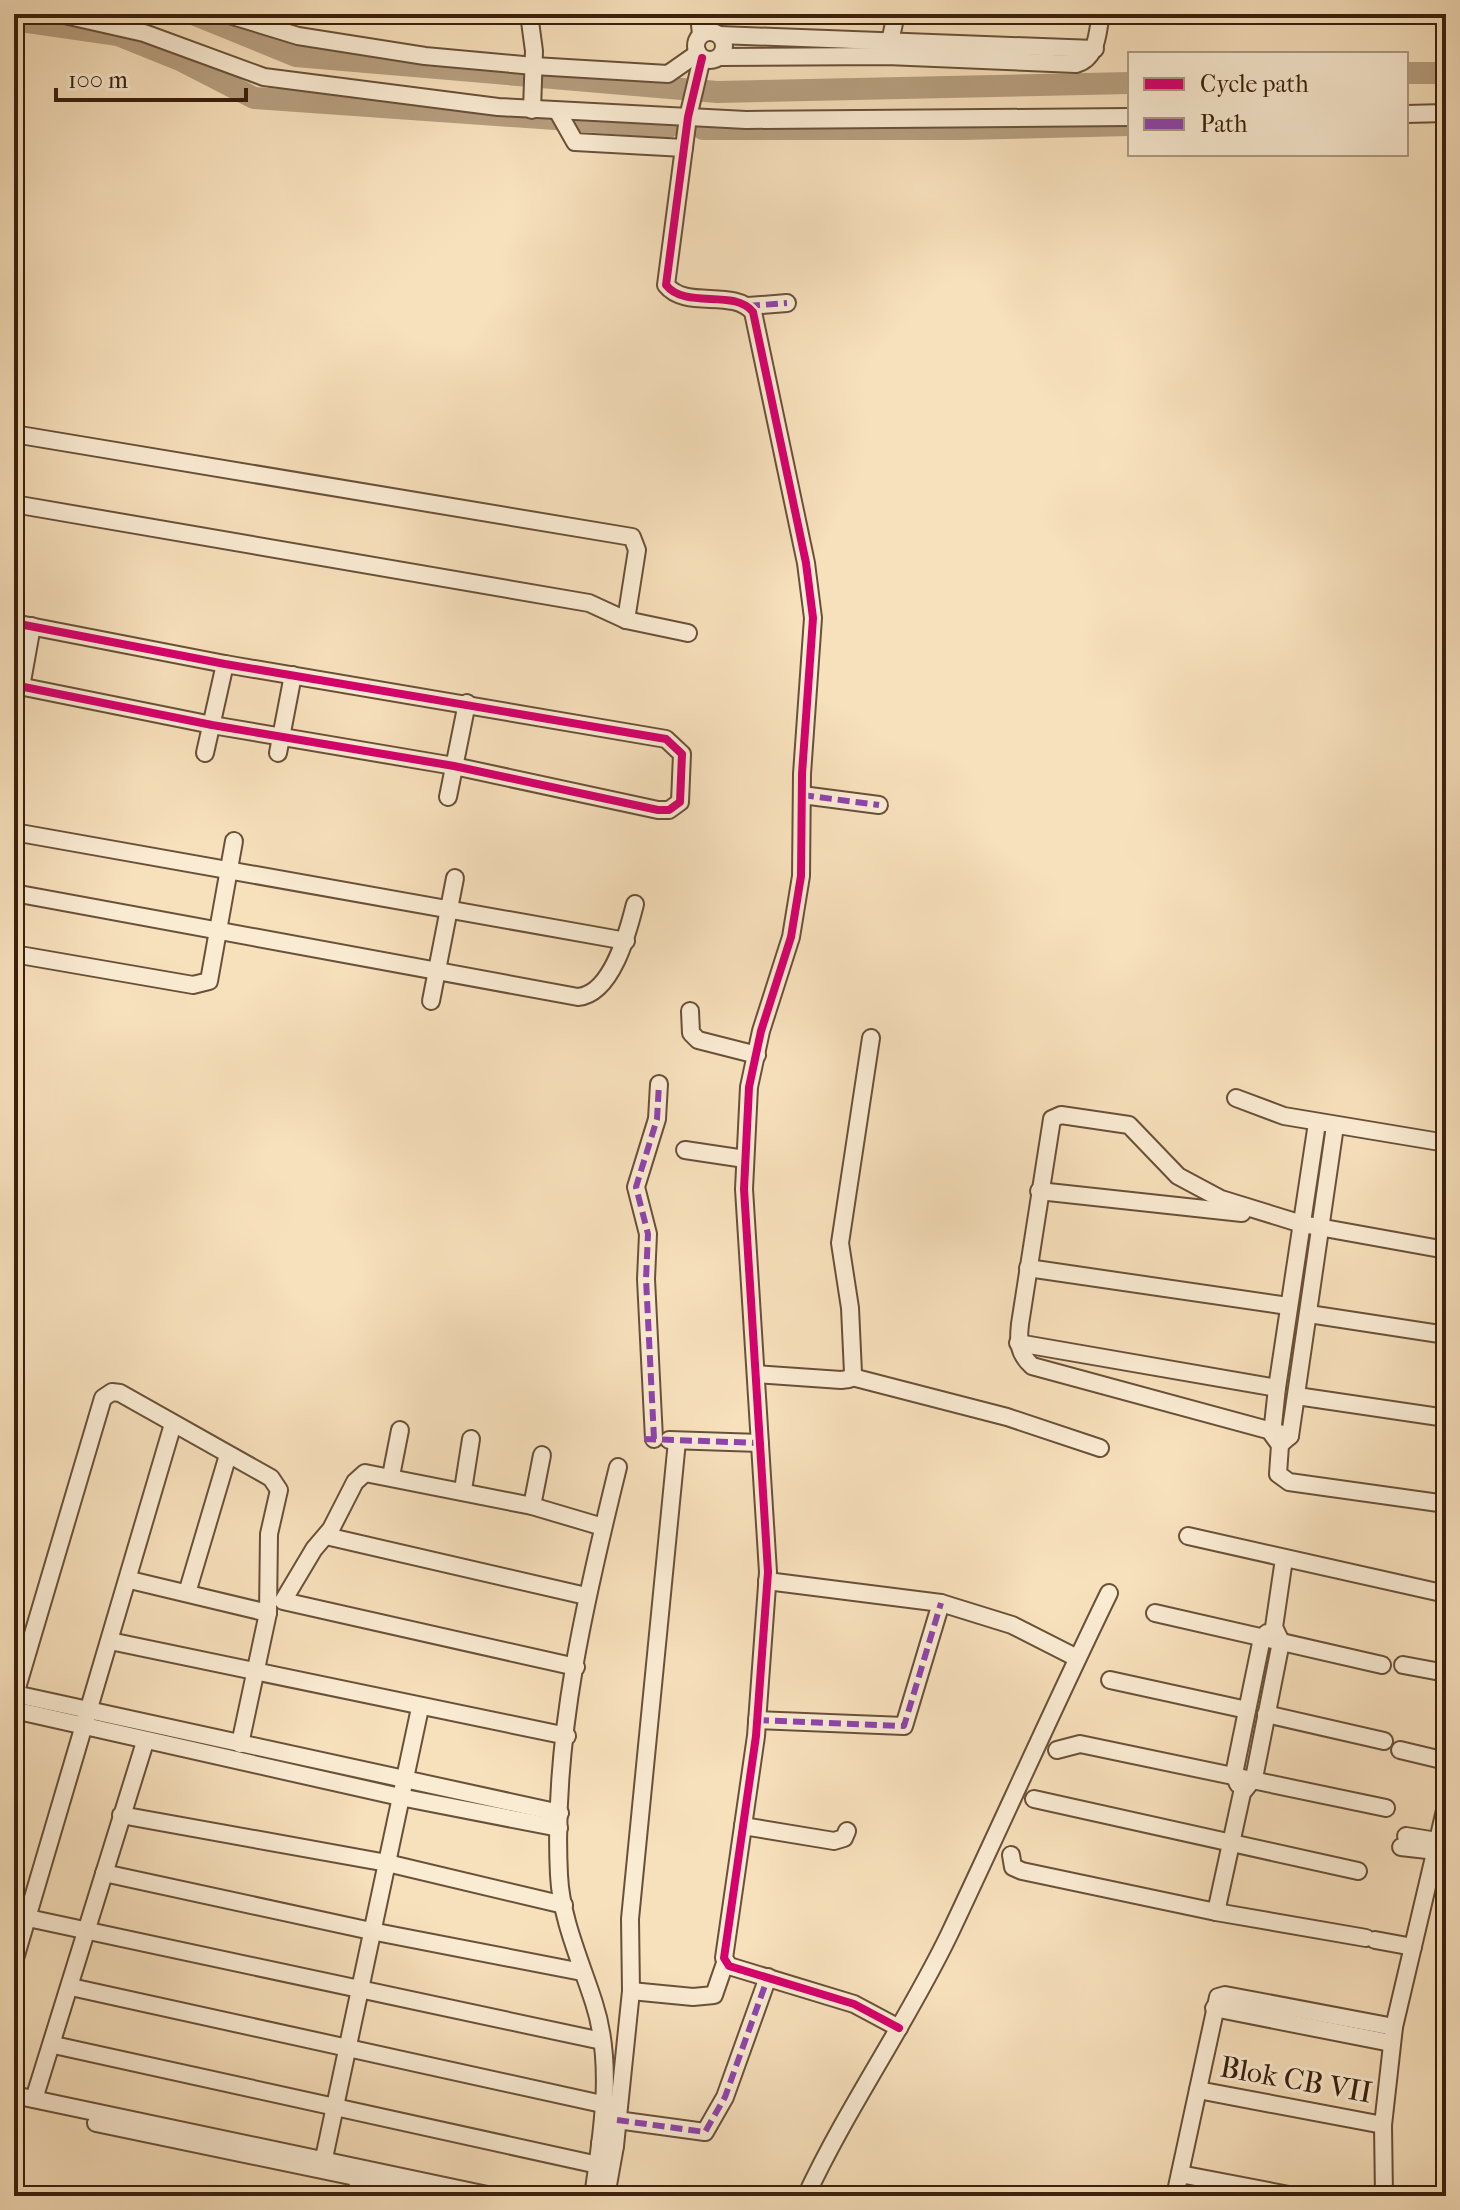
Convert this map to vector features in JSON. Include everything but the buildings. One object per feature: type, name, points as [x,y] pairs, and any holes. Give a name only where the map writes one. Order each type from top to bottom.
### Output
[{"type":"street","points":[[60,14],[111,19],[264,77],[533,103],[560,118],[689,111],[746,120],[1128,117]]},
{"type":"street","points":[[226,14],[298,36],[534,70],[668,74],[700,55]]},
{"type":"street","points":[[529,14],[534,70],[533,103]]},
{"type":"street","points":[[699,14],[701,35],[696,44],[700,55],[689,111],[666,285],[680,295],[748,306],[787,303]]},
{"type":"street","points":[[888,48],[896,14]]},
{"type":"street","points":[[701,35],[710,32],[1076,64],[1087,59],[1095,49],[1101,14]]},
{"type":"street","points":[[719,35],[725,46],[720,57]]},
{"type":"street","points":[[700,55],[711,60],[888,48]]},
{"type":"street","points":[[1408,114],[1446,113]]},
{"type":"street","points":[[560,118],[570,139],[586,145],[684,148]]},
{"type":"street","points":[[631,1991],[693,1997],[714,1995],[725,1963],[757,1720],[767,1581],[745,1159],[749,1087],[791,937],[798,897],[813,618],[756,320],[748,306]]},
{"type":"street","points":[[14,434],[632,537],[637,550],[626,620]]},
{"type":"street","points":[[14,504],[589,603],[626,620],[688,633]]},
{"type":"street","points":[[14,623],[32,626],[225,664],[467,703],[673,742],[682,754],[680,802],[669,810],[658,810],[454,766],[212,725],[17,686],[32,626]]},
{"type":"street","points":[[205,753],[225,664]]},
{"type":"street","points":[[278,753],[293,675]]},
{"type":"street","points":[[448,797],[467,703]]},
{"type":"street","points":[[802,795],[879,805]]},
{"type":"street","points":[[14,832],[449,907],[626,941]]},
{"type":"street","points":[[14,954],[201,985],[212,976],[234,841]]},
{"type":"street","points":[[431,1001],[455,878]]},
{"type":"street","points":[[14,893],[583,997],[594,992],[626,941],[635,904]]},
{"type":"street","points":[[690,1011],[690,1028],[698,1040],[757,1055]]},
{"type":"street","points":[[852,1377],[850,1308],[840,1243],[871,1038]]},
{"type":"street","points":[[659,1084],[657,1119],[636,1187],[648,1234],[649,1439],[760,1443]]},
{"type":"street","points":[[1236,1098],[1284,1116],[1446,1143]]},
{"type":"street","points":[[1281,1438],[1032,1366],[1020,1352],[1018,1343],[1028,1268],[1052,1119],[1061,1115],[1116,1120],[1129,1125],[1178,1176],[1221,1199],[1271,1216],[1322,1229],[1446,1250]]},
{"type":"street","points":[[1317,1123],[1277,1388],[1281,1438],[1278,1474],[1283,1481],[1446,1504]]},
{"type":"street","points":[[1281,1438],[1297,1396],[1335,1126]]},
{"type":"street","points":[[685,1150],[745,1159]]},
{"type":"street","points":[[1039,1191],[1271,1216]]},
{"type":"street","points":[[1028,1268],[1288,1306]]},
{"type":"street","points":[[1309,1314],[1446,1335]]},
{"type":"street","points":[[1018,1343],[1277,1388]]},
{"type":"street","points":[[1282,1354],[1303,1357]]},
{"type":"street","points":[[756,1374],[852,1377],[1007,1417],[1100,1448]]},
{"type":"street","points":[[240,1744],[273,1604],[268,1542],[279,1490],[271,1478],[120,1393],[112,1392],[103,1398],[14,1701],[88,1719],[240,1744],[284,1762]]},
{"type":"street","points":[[1297,1396],[1446,1418]]},
{"type":"street","points":[[14,1962],[20,1917],[88,1719],[173,1424]]},
{"type":"street","points":[[391,1476],[400,1430]]},
{"type":"street","points":[[463,1490],[471,1439]]},
{"type":"street","points":[[593,2196],[598,2165],[617,2120],[631,1991],[630,1919],[677,1441]]},
{"type":"street","points":[[187,1593],[228,1455]]},
{"type":"street","points":[[532,1506],[542,1455]]},
{"type":"street","points":[[606,2196],[608,2145],[602,2104],[602,2041],[595,2004],[582,1972],[564,1905],[559,1874],[559,1821],[586,1596],[618,1467]]},
{"type":"street","points":[[273,1604],[326,1536],[359,1478],[372,1473],[532,1506],[603,1527]]},
{"type":"street","points":[[326,1536],[586,1596]]},
{"type":"street","points":[[1188,1536],[1446,1594]]},
{"type":"street","points":[[1216,1912],[1242,1793],[1254,1778],[1266,1714],[1272,1636],[1284,1559]]},
{"type":"street","points":[[130,1580],[187,1593],[273,1604],[576,1667]]},
{"type":"street","points":[[767,1581],[941,1603],[1012,1625],[1077,1658]]},
{"type":"street","points":[[806,2196],[837,2131],[899,2028],[948,1936],[1109,1593]]},
{"type":"street","points":[[757,1720],[904,1726],[941,1603]]},
{"type":"street","points":[[1155,1613],[1272,1636],[1382,1665]]},
{"type":"street","points":[[1242,1793],[1234,1774],[1247,1710],[1272,1636]]},
{"type":"street","points":[[110,1641],[256,1674],[567,1736]]},
{"type":"street","points":[[1403,1665],[1446,1673],[1446,1666]]},
{"type":"street","points":[[1110,1680],[1247,1710]]},
{"type":"street","points":[[324,2158],[420,1708]]},
{"type":"street","points":[[1266,1714],[1384,1741]]},
{"type":"street","points":[[88,1719],[145,1742],[284,1762],[559,1821]]},
{"type":"street","points":[[34,2099],[54,2045],[86,1930],[145,1742]]},
{"type":"street","points":[[1057,1750],[1080,1744],[1386,1808]]},
{"type":"street","points":[[1400,1750],[1446,1761]]},
{"type":"street","points":[[1034,1799],[1358,1871]]},
{"type":"street","points":[[1384,2196],[1383,2125],[1392,2035],[1446,1806]]},
{"type":"street","points":[[121,1815],[387,1863],[564,1905]]},
{"type":"street","points":[[743,1826],[834,1841],[844,1838],[847,1831]]},
{"type":"street","points":[[1404,1842],[1438,1846]]},
{"type":"street","points":[[1011,1855],[1013,1867],[1022,1871],[1216,1912],[1413,1947]]},
{"type":"street","points":[[104,1873],[371,1931],[582,1972]]},
{"type":"street","points":[[20,1917],[602,2041]]},
{"type":"street","points":[[725,1963],[854,2004],[899,2028]]},
{"type":"street","points":[[617,2120],[705,2132],[725,2097],[768,1977]]},
{"type":"street","points":[[71,1987],[602,2104]]},
{"type":"street","points":[[1175,2196],[1214,2008],[1392,2035]]},
{"type":"street","points":[[54,2045],[598,2165]]},
{"type":"street","name":"Blok CB VII","points":[[1198,2090],[1383,2125]]},
{"type":"street","points":[[14,2095],[324,2158],[492,2196]]},
{"type":"street","points":[[14,2105],[451,2196]]},
{"type":"street","points":[[1180,2174],[1294,2196]]},
{"type":"street","points":[[356,2196],[359,2178]]},
{"type":"waterway","points":[[193,14],[296,56],[717,92],[1128,83]]},
{"type":"waterway","points":[[14,20],[118,35],[180,60],[254,98],[669,127]]},
{"type":"waterway","points":[[1408,73],[1446,73]]},
{"type":"waterway","points":[[703,129],[963,129],[1128,125]]},
{"type":"marked path","points":[[748,306],[787,303]]},
{"type":"marked path","points":[[802,795],[879,805]]},
{"type":"marked path","points":[[654,1439],[646,1279],[648,1234],[636,1187],[657,1119],[659,1084]]},
{"type":"marked path","points":[[644,1439],[760,1443]]},
{"type":"marked path","points":[[757,1720],[904,1726],[941,1603]]},
{"type":"marked path","points":[[617,2120],[705,2132],[725,2097],[768,1977]]},
{"type":"cycle path","points":[[702,58],[688,117],[666,285],[685,296],[734,301],[753,312],[806,563],[813,618],[802,774],[801,876],[791,937],[761,1031],[749,1087],[744,1189],[768,1572],[756,1736],[724,1958],[729,1966],[854,2004],[899,2028]]},
{"type":"cycle path","points":[[14,623],[225,664],[666,739],[682,754],[680,802],[669,810],[658,810],[454,766],[212,725],[14,685]]}]
